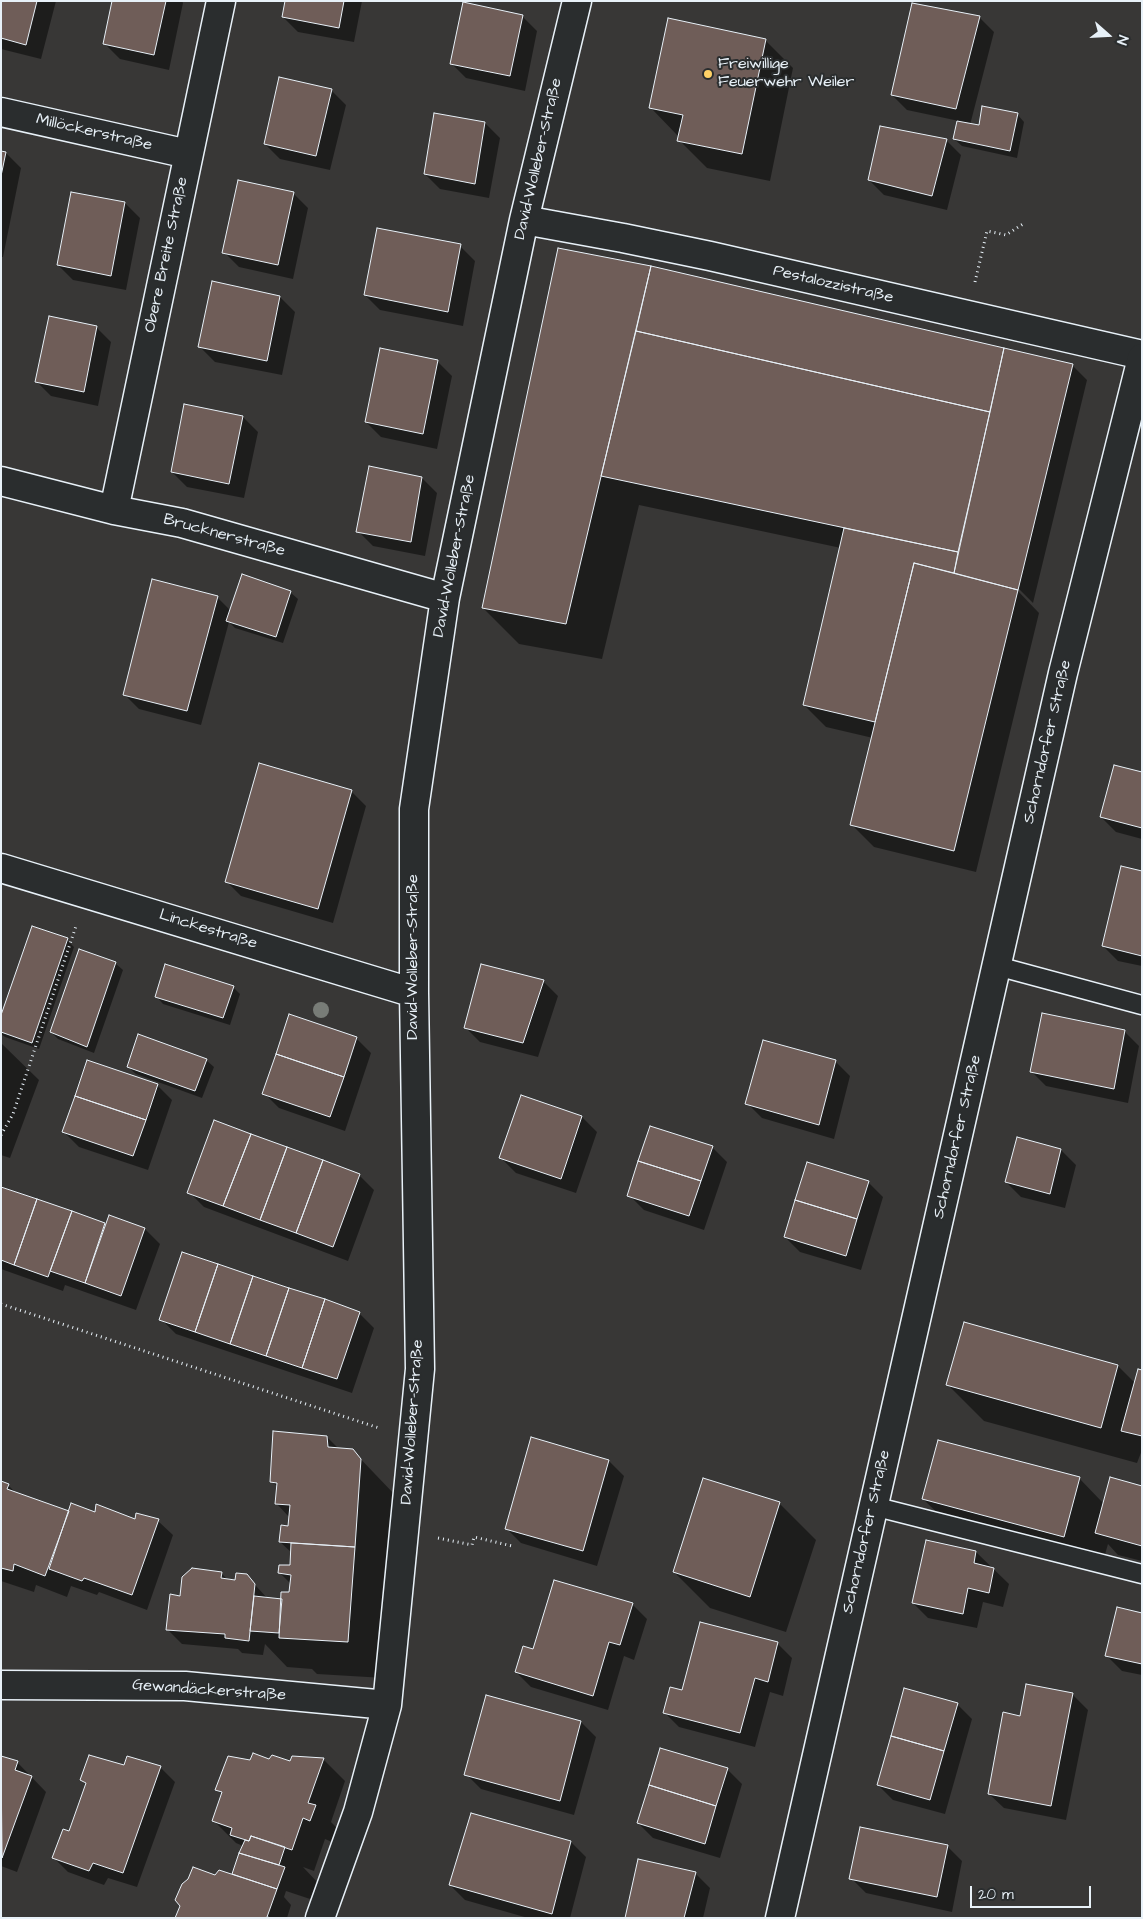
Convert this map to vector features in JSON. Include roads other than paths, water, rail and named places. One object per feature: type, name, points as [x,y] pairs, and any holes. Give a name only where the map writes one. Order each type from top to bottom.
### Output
[{"type":"street","name":"Obere Breite Straße","points":[[114,510],[221,1]]},
{"type":"street","name":"David-Wolleber-Straße","points":[[320,1918],[358,1812],[387,1705],[420,1369],[414,993],[414,809],[445,598],[524,220],[577,1]]},
{"type":"street","name":"Millöckerstraße","points":[[1,112],[188,154]]},
{"type":"street","name":"Pestalozzistraße","points":[[524,220],[623,238],[1142,356]]},
{"type":"street","name":"Schorndorfer Straße","points":[[780,1918],[1063,673],[1142,356]]},
{"type":"street","name":"Brucknerstraße","points":[[1,480],[114,510],[182,523],[445,598]]},
{"type":"street","name":"Linckestraße","points":[[1,868],[414,993]]},
{"type":"street","name":"Gewandäckerstraße","points":[[1,1685],[184,1686],[387,1705]]},
{"type":"lane","points":[[997,966],[1142,1005]]},
{"type":"lane","points":[[873,1506],[1142,1574]]},
{"type":"place","name":"Freiwillige Feuerwehr Weiler","points":[[708,74]]}]
